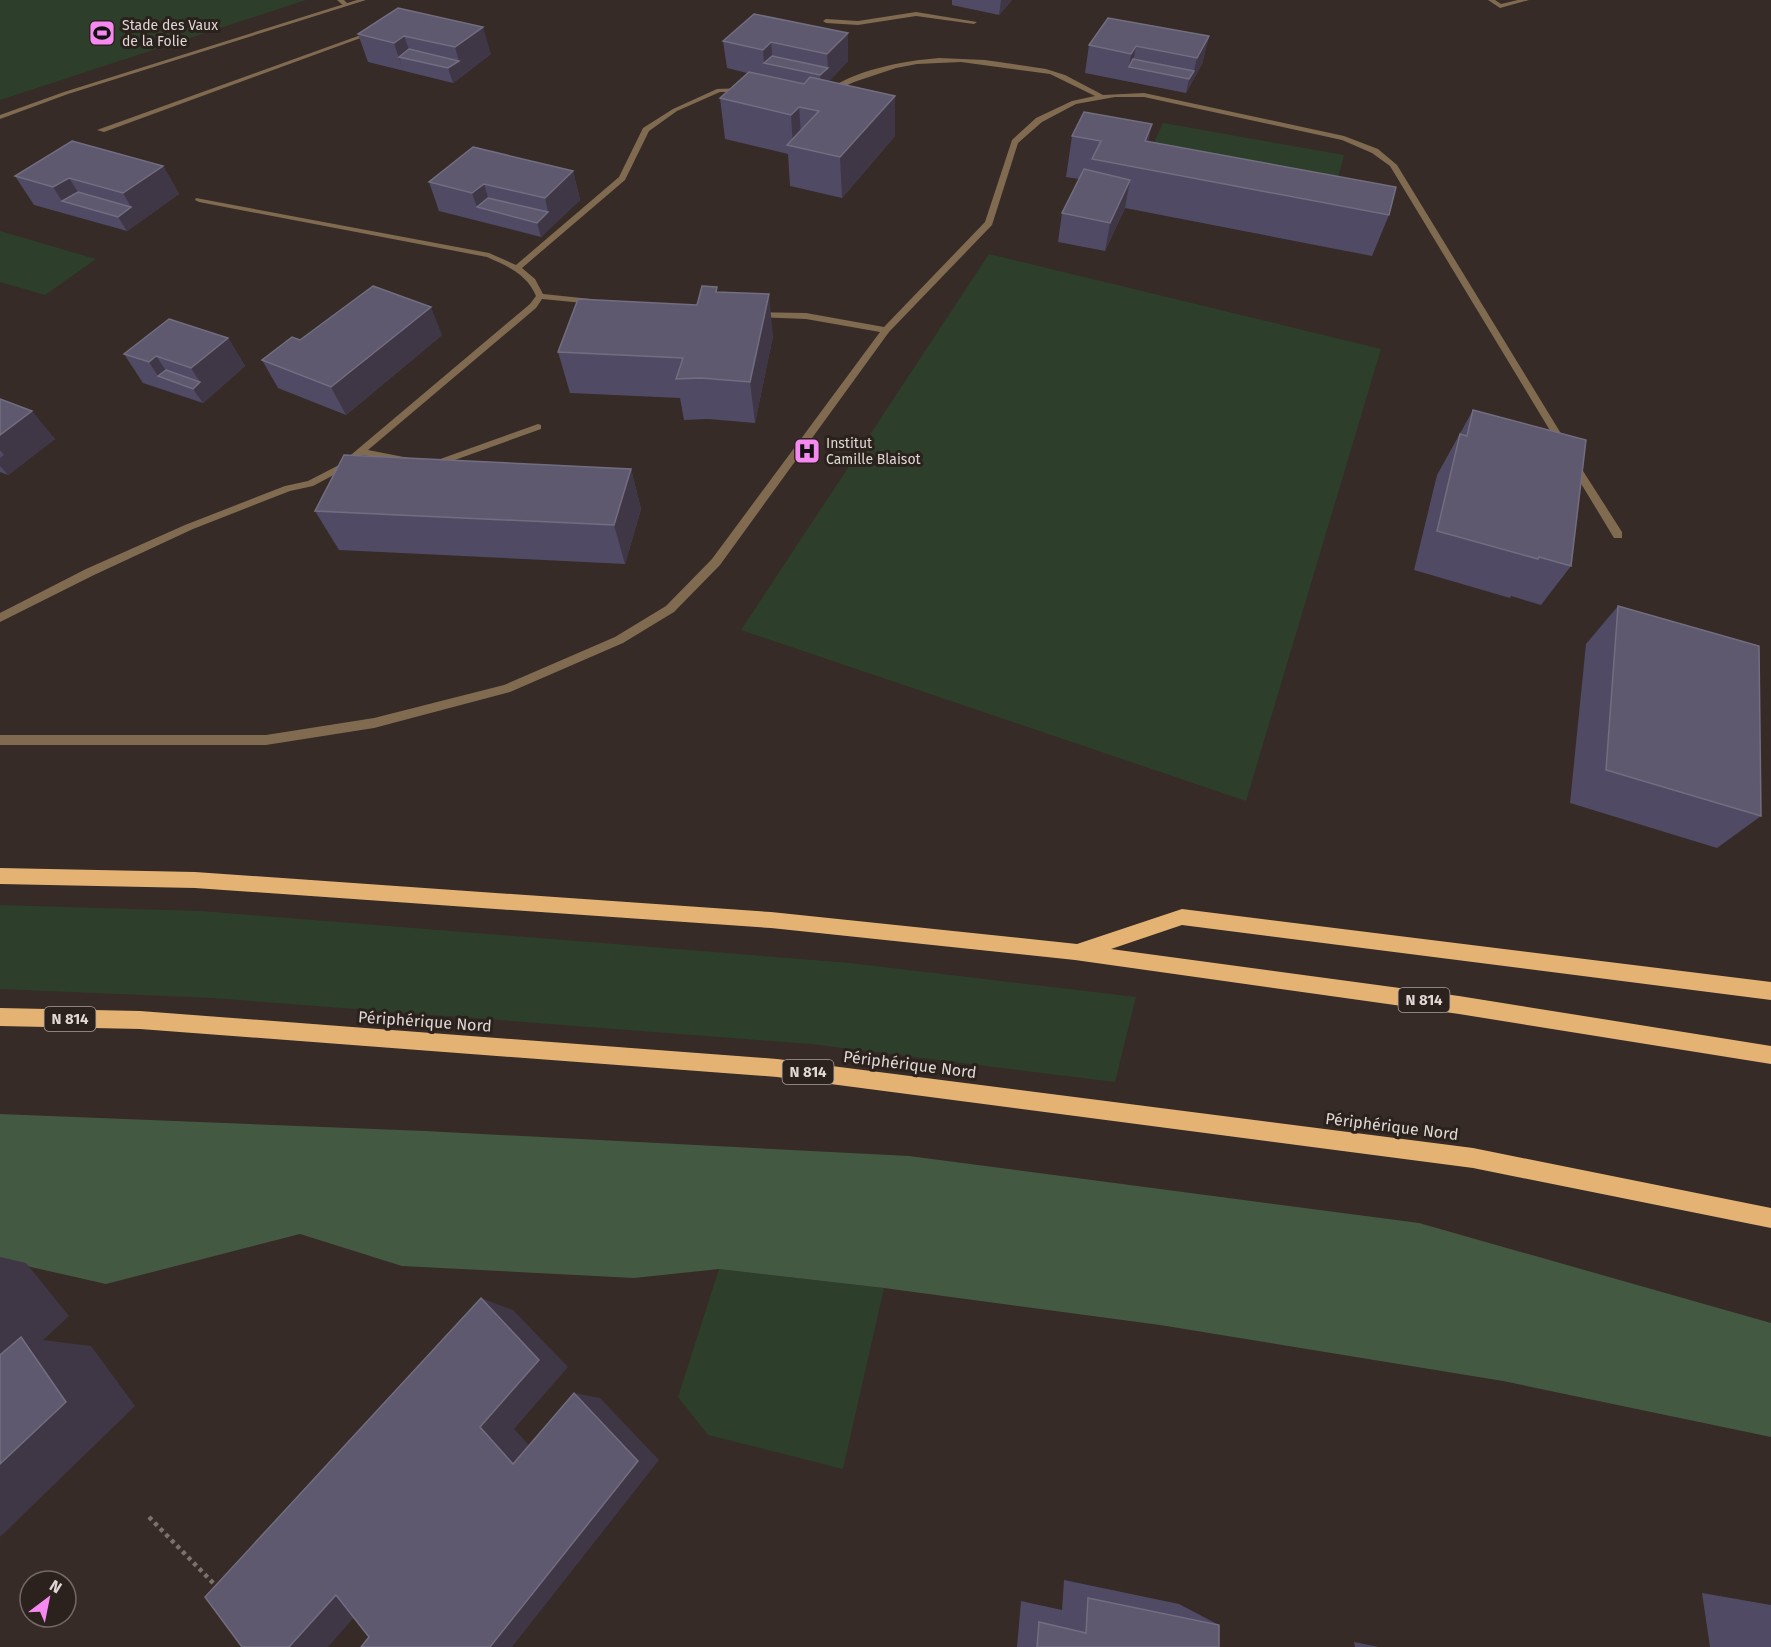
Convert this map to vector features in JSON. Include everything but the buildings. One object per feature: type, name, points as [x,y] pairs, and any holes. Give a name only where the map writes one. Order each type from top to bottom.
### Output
[{"type":"highway","name":"N 814","points":[[0,876],[195,880],[759,919],[1075,952],[1459,1005],[1771,1055]]},
{"type":"highway","points":[[1075,952],[1182,917],[1771,991]]},
{"type":"highway","name":"Périphérique Nord","points":[[0,1017],[140,1020],[777,1068],[1473,1158],[1771,1218]]},
{"type":"street","points":[[0,117],[343,2],[363,0]]},
{"type":"street","points":[[1491,0],[1500,6],[1526,0]]},
{"type":"street","points":[[826,21],[858,23],[916,14],[974,22]]},
{"type":"street","points":[[101,130],[381,29]]},
{"type":"street","points":[[819,97],[855,77],[885,67],[921,61],[970,59],[1056,74],[1102,97]]},
{"type":"street","points":[[517,268],[622,178],[646,129],[675,110],[719,90],[756,90]]},
{"type":"street","points":[[0,740],[266,740],[374,723],[506,689],[620,640],[670,609],[716,562],[886,330],[989,223],[1015,142],[1039,120],[1074,102],[1102,97],[1144,95],[1344,138],[1375,150],[1393,165],[1617,535]]},
{"type":"street","points":[[0,618],[90,572],[189,527],[288,488],[310,484],[342,466],[534,306],[540,296],[537,285],[517,268],[489,255],[199,200]]},
{"type":"street","points":[[540,296],[605,304]]},
{"type":"street","points":[[738,313],[806,316],[886,330]]},
{"type":"street","points":[[425,463],[436,465],[538,427]]},
{"type":"street","points":[[360,452],[414,461]]},
{"type":"path","points":[[149,1517],[220,1590]]},
{"type":"green space","name":"Stade des Vaux de la Folie","points":[[0,0],[306,0],[0,100]]},
{"type":"green space","points":[[1163,123],[1344,155],[1332,200],[1144,165]]},
{"type":"green space","points":[[0,231],[96,259],[45,295],[0,282]]},
{"type":"green space","points":[[989,254],[1381,349],[1246,801],[741,630]]},
{"type":"green space","points":[[0,905],[201,911],[850,963],[1136,997],[1115,1082],[811,1044],[213,998],[0,989]]},
{"type":"green space","points":[[0,1114],[425,1131],[909,1156],[1419,1223],[1771,1323],[1771,1437],[1503,1381],[1160,1325],[884,1288],[719,1269],[634,1278],[402,1266],[300,1234],[106,1284],[0,1260]]},
{"type":"green space","points":[[719,1269],[884,1288],[843,1469],[708,1435],[678,1397]]},
{"type":"place","name":"Stade des Vaux de la Folie","points":[[102,33]]},
{"type":"place","name":"Institut Camille Blaisot","points":[[807,451]]}]
